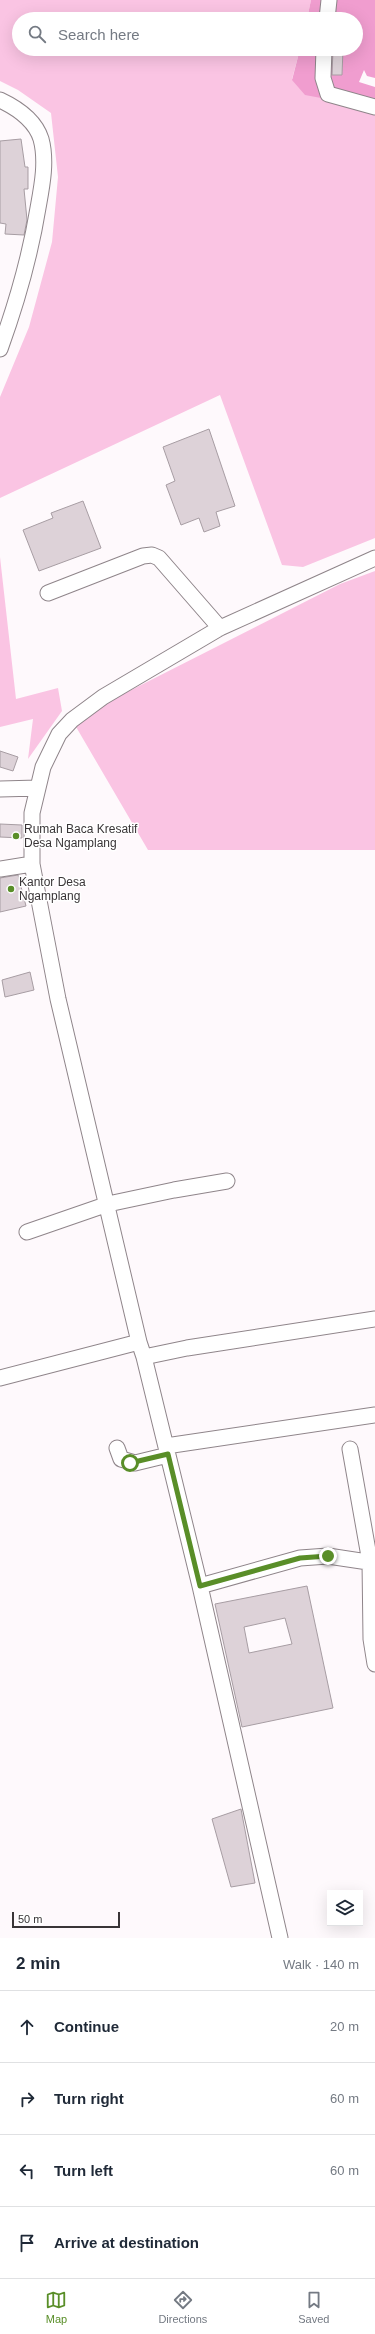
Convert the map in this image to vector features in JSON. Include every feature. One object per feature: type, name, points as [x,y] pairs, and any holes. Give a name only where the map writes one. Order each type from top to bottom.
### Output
[{"type":"street","points":[[328,12],[329,0]]},
{"type":"street","points":[[324,56],[323,78],[328,94],[375,107]]},
{"type":"street","points":[[0,100],[28,118],[41,138],[43,151],[42,184],[31,250],[20,293],[0,348]]},
{"type":"street","points":[[48,593],[144,556],[152,555],[159,558],[220,628]]},
{"type":"street","points":[[280,1938],[200,1586],[144,1357],[139,1342],[108,1204],[58,999],[32,864],[31,824],[43,767],[59,734],[72,720],[103,697],[220,628],[375,558]]},
{"type":"street","points":[[0,789],[38,788]]},
{"type":"street","points":[[0,869],[32,864]]},
{"type":"street","points":[[27,1232],[108,1204],[174,1190],[227,1181]]},
{"type":"street","points":[[144,1357],[187,1348],[375,1319]]},
{"type":"street","points":[[0,1378],[139,1342]]},
{"type":"street","points":[[117,1448],[121,1459],[130,1463],[167,1450],[375,1414]]},
{"type":"street","points":[[350,1449],[372,1562],[371,1639],[375,1664]]},
{"type":"street","points":[[200,1586],[300,1558],[328,1556],[372,1562]]},
{"type":"shaded area","points":[[0,0],[311,0],[308,12],[12,12],[12,56],[298,56],[292,79],[375,108],[375,538],[303,567],[282,565],[220,395],[0,498],[0,397],[29,327],[52,242],[58,177],[51,113],[18,90],[0,81]]},
{"type":"shaded area","points":[[311,0],[375,0],[375,78],[367,76],[364,70],[359,82],[375,87],[375,108],[305,95],[292,80],[298,56],[363,56],[363,12],[308,12]]},
{"type":"shaded area","points":[[0,557],[16,699],[58,688],[62,711],[28,759],[33,719],[0,727]]},
{"type":"shaded area","points":[[375,571],[375,850],[148,850],[72,720],[340,584]]},
{"type":"building","points":[[333,56],[343,56],[342,75],[332,75]]},
{"type":"building","points":[[21,139],[25,167],[28,167],[28,189],[24,189],[27,220],[24,235],[5,234],[6,224],[0,223],[0,141]]},
{"type":"building","points":[[209,429],[235,506],[216,512],[220,526],[204,532],[199,518],[181,525],[166,485],[175,481],[163,447]]},
{"type":"building","points":[[83,501],[101,548],[39,571],[23,530],[53,518],[51,513]]},
{"type":"building","points":[[0,751],[18,757],[13,771],[0,767]]},
{"type":"building","points":[[0,824],[22,825],[22,838],[0,837]]},
{"type":"building","name":"Kantor Desa Ngamplang","points":[[18,875],[26,906],[0,912],[0,878]]},
{"type":"building","points":[[30,972],[34,990],[5,997],[2,980]]},
{"type":"building","points":[[307,1586],[333,1708],[242,1727],[215,1604]],"holes":[[[285,1618],[292,1644],[249,1653],[244,1627]]]},
{"type":"building","points":[[241,1809],[255,1883],[231,1887],[212,1819]]},
{"type":"place","name":"Rumah Baca Kresatif Desa Ngamplang","points":[[16,836]]},
{"type":"place","name":"Kantor Desa Ngamplang","points":[[11,889]]},
{"type":"route","points":[[130,1463],[168,1454],[200,1586],[300,1558],[328,1556]]}]
